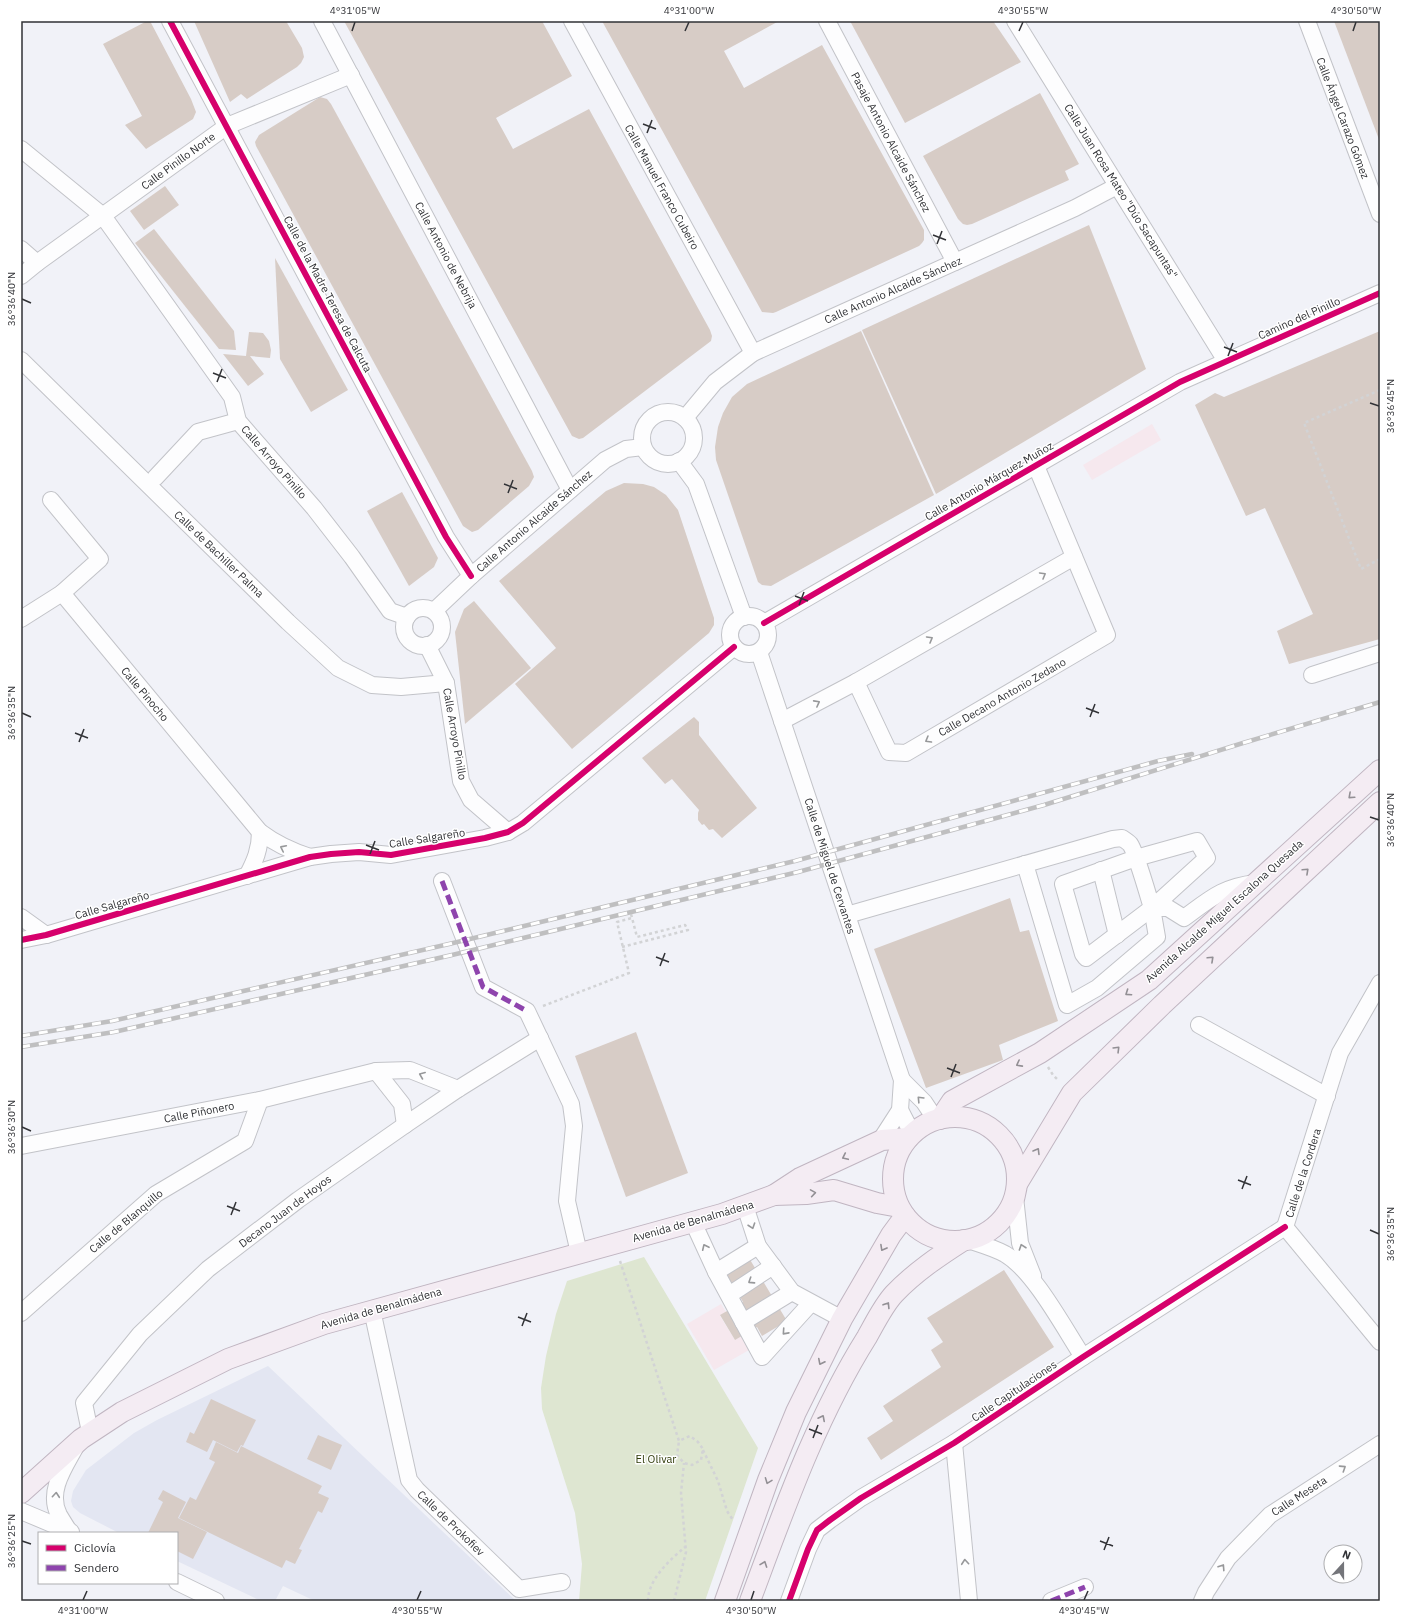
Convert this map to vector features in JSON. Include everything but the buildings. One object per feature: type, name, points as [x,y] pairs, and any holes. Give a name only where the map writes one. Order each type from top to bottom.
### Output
[{"type":"main road","name":"Avenida Alcalde Miguel Escalona Quesada","points":[[938,1120],[952,1101],[1040,1053],[1149,980],[1380,770]]},
{"type":"main road","points":[[750,1601],[792,1489],[819,1423],[851,1362],[893,1295],[918,1270],[966,1240],[984,1234],[997,1225],[1008,1212],[1016,1191],[1072,1093],[1167,999],[1380,802]]},
{"type":"main road","points":[[966,1240],[948,1241],[931,1237],[917,1228],[902,1212],[894,1190],[893,1171],[898,1154],[910,1136],[922,1126],[938,1120],[960,1118],[979,1122],[995,1132],[1008,1147],[1015,1165],[1016,1191]]},
{"type":"main road","name":"Avenida de Benalmádena","points":[[21,1493],[85,1436],[122,1412],[228,1359],[324,1324],[500,1276],[579,1252],[693,1222],[745,1206],[774,1195],[800,1178],[880,1141],[910,1136]]},
{"type":"main road","name":"Avenida de Benalmádena","points":[[774,1195],[806,1194],[834,1190],[902,1212]]},
{"type":"main road","points":[[725,1601],[768,1480],[796,1412],[842,1319],[891,1235],[902,1212]]},
{"type":"street","name":"Calle de la Madre Teresa de Calcuta","points":[[170,21],[446,537],[471,576]]},
{"type":"street","name":"Calle Antonio de Nebrija","points":[[322,21],[570,490]]},
{"type":"street","name":"Calle Manuel Franco Cubeiro","points":[[572,21],[753,353]]},
{"type":"street","name":"Pasaje Antonio Alcaide Sánchez","points":[[827,21],[955,262]]},
{"type":"street","name":"Calle Juan Rosa Mateo \"Dúo Sacapuntas\"","points":[[1015,21],[1226,361]]},
{"type":"street","name":"Calle Ángel Carazo Gómez","points":[[1307,21],[1380,214]]},
{"type":"street","name":"Calle Pinillo Norte","points":[[21,276],[227,126],[351,75]]},
{"type":"street","name":"Calle Arroyo Pinillo","points":[[21,149],[102,216],[232,397],[238,421],[314,508],[352,557],[390,611],[407,617]]},
{"type":"street","name":"Calle Antonio Alcaide Sánchez","points":[[685,418],[715,382],[753,353],[1074,208],[1117,186]]},
{"type":"street","points":[[21,249],[37,263]]},
{"type":"street","name":"Camino del Pinillo","points":[[1226,361],[1380,293]]},
{"type":"street","name":"Calle de Bachiller Palma","points":[[21,360],[282,616],[338,668],[372,685],[401,687],[446,683]]},
{"type":"street","name":"Calle Antonio Márquez Muñoz","points":[[764,623],[1180,382],[1226,361]]},
{"type":"street","points":[[668,412],[678,414],[685,418],[690,425],[694,441],[688,453],[679,461],[670,464],[654,460],[643,446],[642,438],[643,430],[652,417],[660,413],[668,412]]},
{"type":"street","points":[[155,478],[198,432],[238,421]]},
{"type":"street","name":"Calle Antonio Alcaide Sánchez","points":[[434,611],[471,576],[605,460],[626,449],[643,446]]},
{"type":"street","points":[[679,461],[696,484],[744,617]]},
{"type":"street","name":"Calle Decano Antonio Zedano","points":[[856,682],[889,752],[906,753],[1107,636],[1036,466]]},
{"type":"street","points":[[21,619],[62,592],[100,559],[51,500]]},
{"type":"street","points":[[782,721],[856,682],[1074,557]]},
{"type":"street","name":"Calle Pinocho","points":[[62,592],[260,832],[274,843],[310,857]]},
{"type":"street","points":[[428,608],[434,611],[442,621],[441,633],[438,639],[427,645],[421,646],[410,640],[404,629],[407,617],[416,609],[428,608]]},
{"type":"street","points":[[744,617],[755,617],[764,623],[768,635],[764,647],[759,652],[748,655],[738,651],[730,642],[731,629],[738,619],[744,617]]},
{"type":"street","name":"Calle Arroyo Pinillo","points":[[427,645],[446,683],[461,781],[471,800],[508,832]]},
{"type":"street","name":"Calle Salgareño","points":[[21,940],[46,935],[310,857],[359,852],[391,855],[486,838],[508,832],[523,823],[734,647]]},
{"type":"street","name":"Calle de Miguel de Cervantes","points":[[759,652],[902,1080]]},
{"type":"street","points":[[1312,675],[1380,653]]},
{"type":"street","points":[[247,876],[255,861],[260,846],[260,832]]},
{"type":"street","points":[[847,915],[1025,864],[1113,839],[1122,838],[1130,845],[1136,858],[1152,908],[1157,938],[1097,988],[1067,1005],[1025,864]]},
{"type":"street","points":[[1197,841],[1207,858],[1152,908],[1086,958],[1083,954],[1063,884],[1101,870],[1136,858],[1197,841]]},
{"type":"street","points":[[1101,870],[1117,935]]},
{"type":"street","points":[[442,881],[484,987],[527,1011],[571,1104],[574,1126],[568,1202],[579,1252]]},
{"type":"street","points":[[1152,908],[1168,908],[1184,918],[1221,892],[1238,885],[1256,883]]},
{"type":"street","points":[[21,917],[46,935]]},
{"type":"street","name":"Calle de la Cordera","points":[[1380,983],[1340,1053],[1285,1227],[1380,1342]]},
{"type":"street","points":[[1198,1025],[1327,1096]]},
{"type":"street","name":"Decano Juan de Hoyos","points":[[85,1436],[84,1403],[140,1334],[208,1269],[298,1200],[405,1124],[540,1038]]},
{"type":"street","name":"Calle Piñonero","points":[[21,1146],[260,1100],[376,1071],[410,1070],[458,1089]]},
{"type":"street","points":[[376,1071],[402,1104],[405,1124]]},
{"type":"street","points":[[902,1080],[900,1110],[910,1136]]},
{"type":"street","points":[[902,1080],[924,1102],[938,1120]]},
{"type":"street","name":"Calle de Blanquillo","points":[[21,1313],[156,1194],[245,1141],[260,1100]]},
{"type":"street","points":[[880,1141],[900,1110]]},
{"type":"street","points":[[1016,1191],[1020,1243],[1036,1284]]},
{"type":"street","points":[[745,1206],[758,1246],[792,1292],[842,1319]]},
{"type":"street","points":[[693,1222],[716,1272],[762,1357],[811,1303]]},
{"type":"street","name":"Calle Capitulaciones","points":[[789,1601],[808,1549],[817,1530],[860,1498],[954,1443],[1083,1357],[1285,1227]]},
{"type":"street","points":[[966,1240],[1006,1255],[1019,1266],[1036,1284],[1083,1357]]},
{"type":"street","points":[[716,1272],[758,1246]]},
{"type":"street","points":[[729,1295],[773,1266]]},
{"type":"street","points":[[744,1322],[792,1292]]},
{"type":"street","name":"Calle de Prokofiev","points":[[372,1310],[409,1480],[417,1490],[519,1589],[562,1582]]},
{"type":"street","points":[[71,1532],[58,1513],[54,1497],[59,1478],[85,1436]]},
{"type":"street","points":[[954,1443],[968,1601]]},
{"type":"street","name":"Calle Meseta","points":[[1202,1601],[1206,1592],[1228,1558],[1270,1515],[1380,1444]]},
{"type":"street","points":[[21,1511],[71,1532]]},
{"type":"street","points":[[178,1582],[216,1601]]},
{"type":"street","points":[[1051,1601],[1085,1587]]},
{"type":"path","points":[[1380,390],[1304,423],[1361,569],[1380,559]]},
{"type":"path","points":[[622,947],[688,930],[685,925],[637,937],[631,914]]},
{"type":"path","points":[[527,1011],[629,973],[617,922],[632,918]]},
{"type":"path","points":[[1040,1053],[1053,1075],[1072,1093]]},
{"type":"path","points":[[614,1243],[679,1441],[677,1455],[684,1463],[692,1465],[701,1460],[703,1449]]},
{"type":"path","points":[[679,1441],[690,1436],[698,1442],[703,1449],[718,1481],[733,1520]]},
{"type":"path","points":[[674,1601],[686,1552],[681,1493],[684,1463]]},
{"type":"path","points":[[648,1601],[648,1597],[657,1576],[667,1562],[685,1546]]},
{"type":"shaded area","points":[[1152,424],[1161,440],[1092,480],[1083,465]]},
{"type":"shaded area","points":[[721,1304],[726,1312],[720,1316],[735,1340],[741,1336],[749,1350],[714,1370],[687,1324]]},
{"type":"shaded area","points":[[268,1366],[516,1601],[315,1601],[283,1586],[275,1601],[261,1601],[178,1561],[178,1532],[117,1532],[80,1513],[73,1507],[71,1501],[73,1491],[86,1470],[134,1433],[157,1420]]},
{"type":"green space","name":"El Olivar","points":[[644,1257],[758,1448],[705,1601],[579,1601],[582,1564],[575,1513],[542,1409],[541,1388],[546,1356],[556,1314],[567,1281]]},
{"type":"railway","points":[[21,1047],[114,1032],[452,955],[798,872],[1044,805],[1380,702]]},
{"type":"railway","points":[[21,1036],[112,1021],[449,944],[795,861],[1158,761],[1192,754]]},
{"type":"marked path","points":[[442,881],[483,987],[527,1011]]},
{"type":"marked path","points":[[1051,1601],[1085,1587]]},
{"type":"cycle path","points":[[170,21],[446,537],[471,576]]},
{"type":"cycle path","points":[[764,623],[1180,382],[1380,293]]},
{"type":"cycle path","points":[[21,940],[46,935],[310,857],[359,852],[391,855],[485,838],[508,832],[523,823],[734,647]]},
{"type":"cycle path","points":[[789,1601],[808,1549],[817,1530],[830,1520],[861,1498],[954,1443],[1083,1357],[1285,1227]]}]
